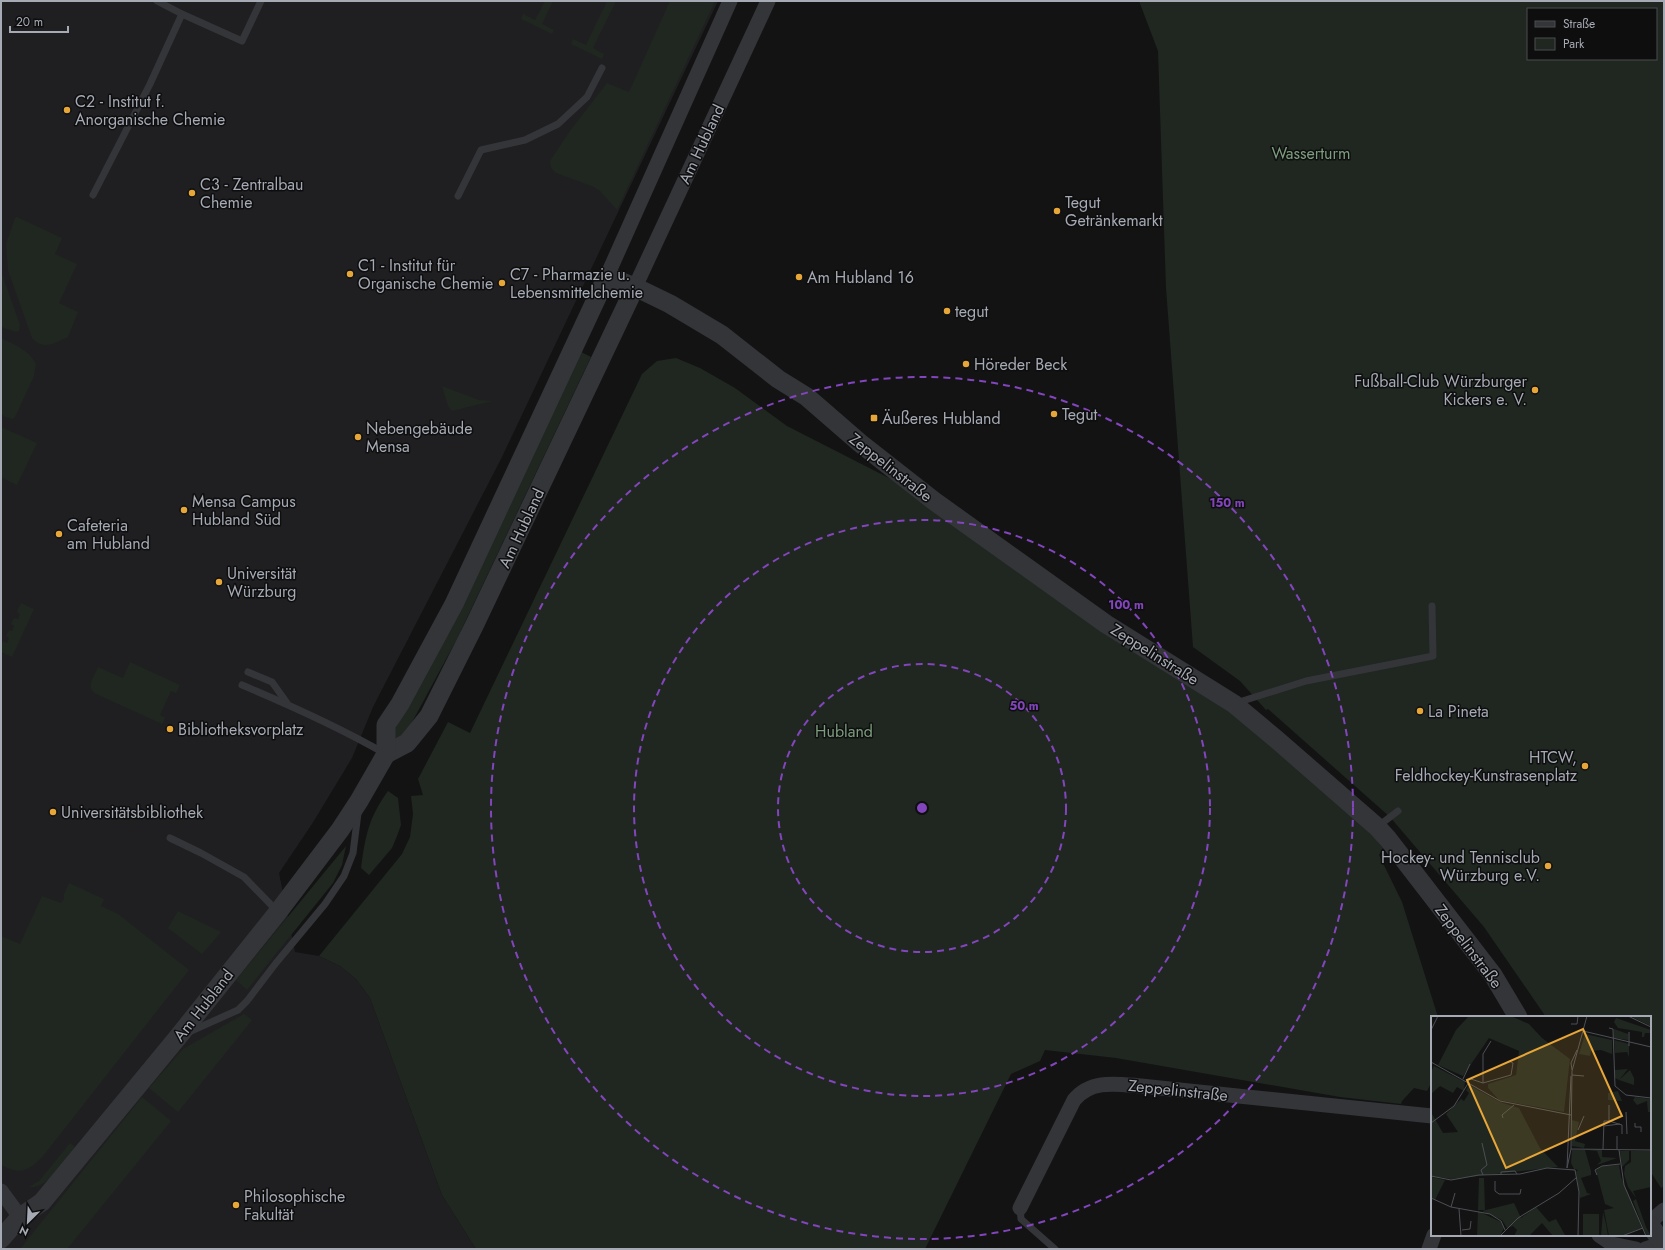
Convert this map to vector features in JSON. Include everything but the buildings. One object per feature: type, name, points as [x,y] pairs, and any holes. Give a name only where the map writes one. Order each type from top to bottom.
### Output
[{"type":"street","name":"Am Hubland","points":[[1,1239],[20,1217],[42,1202],[178,1037],[278,912],[340,830],[359,801],[386,754],[386,725],[400,704],[454,604],[607,276],[730,1]]},
{"type":"street","name":"Am Hubland","points":[[386,754],[407,743],[429,716],[474,626],[635,287],[768,1]]},
{"type":"street","points":[[607,276],[635,287]]},
{"type":"street","name":"Zeppelinstraße","points":[[635,287],[670,304],[722,335],[778,379],[806,397],[860,443],[940,506],[1106,624],[1234,704],[1377,827],[1388,839],[1493,975],[1517,1016]]},
{"type":"street","name":"Zeppelinstraße","points":[[1020,1208],[1074,1100],[1081,1092],[1094,1086],[1111,1084],[1142,1086],[1431,1116]]},
{"type":"street","points":[[1,1191],[20,1217]]},
{"type":"street","points":[[1651,1223],[1664,1210]]},
{"type":"street","points":[[1645,1249],[1664,1244],[1651,1225]]},
{"type":"street","points":[[1430,1249],[1434,1236]]},
{"type":"street","points":[[1600,1236],[1612,1244],[1636,1249]]},
{"type":"lane","points":[[157,1],[242,42],[261,1]]},
{"type":"lane","points":[[94,195],[150,84],[182,14]]},
{"type":"lane","points":[[458,196],[481,150],[525,140],[558,124],[587,97],[602,68]]},
{"type":"lane","points":[[1234,704],[1306,681],[1433,656],[1432,606]]},
{"type":"lane","points":[[248,672],[272,682],[287,704]]},
{"type":"lane","points":[[242,685],[306,712],[386,754]]},
{"type":"lane","points":[[178,1037],[238,1010],[247,1001],[276,963],[325,904],[344,876],[353,853],[359,801]]},
{"type":"lane","points":[[1377,827],[1398,811]]},
{"type":"lane","points":[[170,838],[244,877],[278,912]]},
{"type":"lane","points":[[1020,1208],[1020,1219],[1055,1249]]},
{"type":"shaded area","name":"Universität Würzburg","points":[[1,1],[718,1],[502,457],[373,707],[352,758],[312,824],[279,873],[295,952],[319,956],[340,966],[356,979],[370,998],[442,1195],[476,1249],[1,1249]]},
{"type":"green space","points":[[545,1],[553,1],[542,24],[554,30],[552,34],[521,19],[523,14],[535,20]]},
{"type":"green space","points":[[607,1],[616,1],[593,48],[604,54],[602,59],[571,44],[573,39],[586,45]]},
{"type":"green space","points":[[670,1],[715,1],[617,210],[600,191],[594,187],[556,173],[551,168],[550,161],[570,131],[607,83],[629,92]]},
{"type":"green space","name":"Wasserturm","points":[[1139,1],[1664,1],[1664,1186],[1661,1188],[1651,1173],[1651,1016],[1545,1016],[1484,927],[1390,817],[1268,709],[1266,710],[1240,681],[1193,647],[1166,288],[1158,51]]},
{"type":"green space","points":[[17,217],[62,238],[55,254],[77,264],[59,303],[78,312],[68,337],[49,345],[36,342],[32,338],[8,270],[6,244],[15,218]]},
{"type":"green space","points":[[1,271],[20,325],[19,331],[16,332],[1,327]]},
{"type":"green space","points":[[1,338],[26,351],[36,364],[34,376],[15,417],[12,419],[5,417],[1,413]]},
{"type":"green space","points":[[579,351],[591,357],[457,639],[404,737],[398,739],[393,737],[393,733]]},
{"type":"green space","name":"Hubland","points":[[676,358],[700,368],[735,388],[787,426],[934,501],[1177,668],[1388,839],[1379,855],[1402,902],[1438,1016],[1431,1016],[1431,1083],[1427,1091],[1414,1088],[1401,1104],[1340,1097],[1116,1058],[1045,1050],[1040,1061],[1011,1074],[925,1249],[476,1249],[442,1195],[370,998],[356,979],[340,966],[319,956],[402,854],[410,837],[413,814],[411,796],[423,795],[418,779],[448,722],[470,733],[642,374],[657,361]]},
{"type":"green space","points":[[442,386],[479,400],[493,401],[452,411],[448,406]]},
{"type":"green space","points":[[1,427],[37,443],[17,485],[1,477]]},
{"type":"green space","points":[[21,603],[34,609],[12,657],[1,652],[1,646],[3,641],[7,643],[9,638],[6,636],[9,630],[12,631],[14,626],[11,624],[14,618],[18,619],[20,614],[17,612]]},
{"type":"green space","points":[[130,662],[180,685],[176,693],[171,691],[160,715],[165,718],[162,724],[96,694],[91,688],[91,682],[98,667],[123,678]]},
{"type":"green space","points":[[388,791],[398,798],[401,825],[392,848],[369,875],[361,868],[366,836],[372,818]]},
{"type":"green space","points":[[346,846],[342,865],[333,883],[247,990],[236,980]]},
{"type":"green space","points":[[69,883],[104,899],[101,906],[118,914],[189,970],[43,1156],[33,1166],[19,1171],[1,1165],[1,936],[20,944],[42,896],[61,903],[64,899],[64,894]]},
{"type":"green space","points":[[178,911],[221,932],[202,954],[168,928]]},
{"type":"green space","points":[[244,1014],[252,1020],[178,1112],[149,1088],[183,1049]]},
{"type":"green space","points":[[142,1097],[171,1121],[67,1249],[20,1249]]},
{"type":"green space","points":[[70,1143],[76,1148],[55,1173],[42,1184],[36,1187],[29,1187],[40,1180]]},
{"type":"place","name":"C2 - Institut f. Anorganische Chemie","points":[[67,110]]},
{"type":"place","name":"C3 - Zentralbau Chemie","points":[[192,193]]},
{"type":"place","name":"Tegut Getränkemarkt","points":[[1057,211]]},
{"type":"place","name":"C1 - Institut für Organische Chemie","points":[[350,274]]},
{"type":"place","name":"Am Hubland 16","points":[[799,277]]},
{"type":"place","name":"C7 - Pharmazie u. Lebensmittelchemie","points":[[502,283]]},
{"type":"place","name":"tegut","points":[[947,311]]},
{"type":"place","name":"Höreder Beck","points":[[966,364]]},
{"type":"place","name":"Fußball-Club Würzburger Kickers e. V.","points":[[1535,390]]},
{"type":"place","name":"Tegut","points":[[1054,414]]},
{"type":"place","name":"Äußeres Hubland","points":[[874,418]]},
{"type":"place","name":"Nebengebäude Mensa","points":[[358,437]]},
{"type":"place","name":"Mensa Campus Hubland Süd","points":[[184,510]]},
{"type":"place","name":"Cafeteria am Hubland","points":[[59,534]]},
{"type":"place","name":"Universität Würzburg","points":[[219,582]]},
{"type":"place","name":"La Pineta","points":[[1420,711]]},
{"type":"place","name":"Bibliotheksvorplatz","points":[[170,729]]},
{"type":"place","name":"HTCW, Feldhockey-Kunstrasenplatz","points":[[1585,766]]},
{"type":"place","name":"Universitätsbibliothek","points":[[53,812]]},
{"type":"place","name":"Hockey- und Tennisclub Würzburg e.V.","points":[[1548,866]]},
{"type":"place","name":"Philosophische Fakultät","points":[[236,1205]]}]
